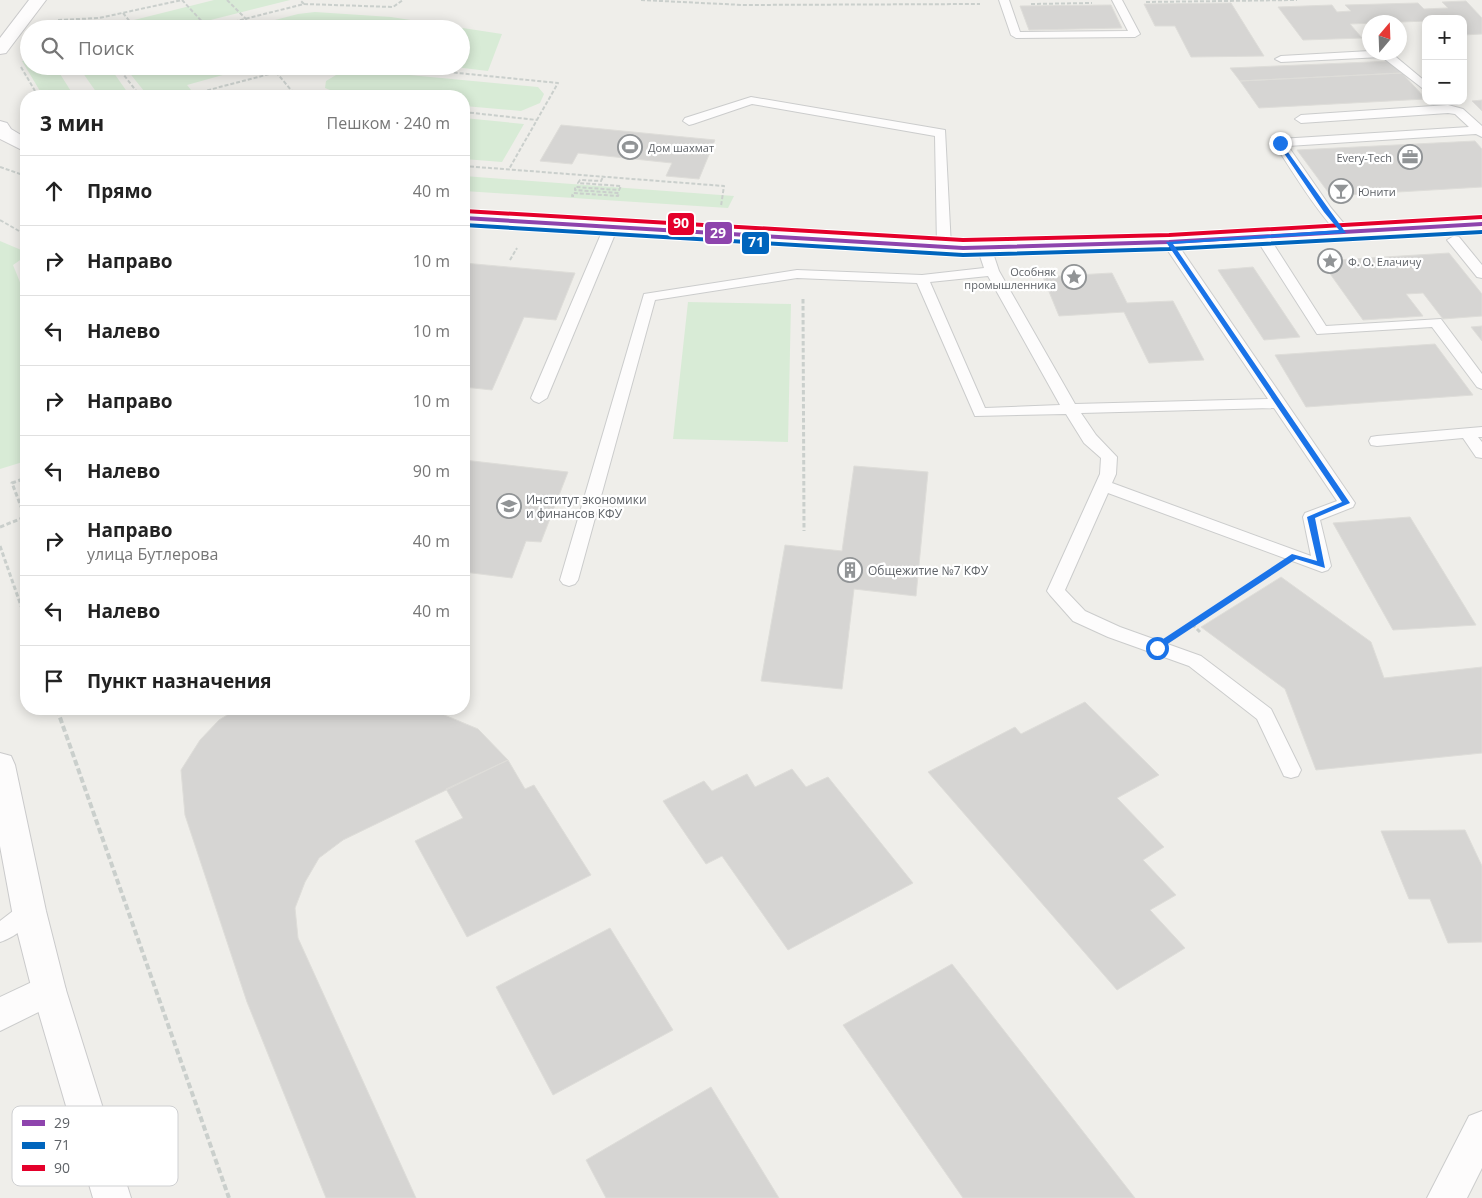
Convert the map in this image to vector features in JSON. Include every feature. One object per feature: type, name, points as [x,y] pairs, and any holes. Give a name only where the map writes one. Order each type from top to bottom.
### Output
[{"type":"main road","points":[[22,20],[38,0]]},
{"type":"main road","points":[[0,49],[20,23]]},
{"type":"main road","points":[[0,127],[20,143]]},
{"type":"main road","points":[[0,148],[20,146]]},
{"type":"main road","points":[[470,218],[984,247],[1169,242],[1482,225]]},
{"type":"main road","points":[[0,765],[29,911],[49,990],[84,1106]]},
{"type":"main road","points":[[0,1015],[49,990]]},
{"type":"main road","points":[[1446,1198],[1482,1129]]},
{"type":"main road","points":[[108,1186],[112,1198]]},
{"type":"lane","points":[[1004,2],[1016,35],[1135,34],[1117,1]]},
{"type":"lane","points":[[1280,59],[1385,54],[1422,85]]},
{"type":"lane","points":[[689,121],[751,100],[941,133],[944,246]]},
{"type":"lane","points":[[1302,119],[1445,105],[1460,111],[1480,132]]},
{"type":"lane","points":[[1344,232],[1326,211],[1280,143],[1480,132]]},
{"type":"lane","points":[[540,398],[611,227]]},
{"type":"lane","points":[[1262,237],[1322,331],[1436,322],[1482,384]]},
{"type":"lane","points":[[1454,240],[1482,274]]},
{"type":"lane","points":[[1103,485],[1322,566],[1311,517],[1347,503],[1169,242]]},
{"type":"lane","points":[[984,247],[992,271],[1070,409],[1090,439],[1109,457],[1108,474],[1056,591],[1079,616],[1114,632],[1195,661],[1264,714],[1291,770]]},
{"type":"lane","points":[[569,580],[648,297],[797,274],[922,279],[992,271]]},
{"type":"lane","points":[[922,279],[980,412],[1279,403]]},
{"type":"lane","points":[[1377,441],[1475,432],[1482,453]]},
{"type":"lane","points":[[0,932],[29,911]]},
{"type":"path","points":[[68,20],[99,18],[182,0],[199,20]]},
{"type":"path","points":[[227,0],[246,18]]},
{"type":"path","points":[[300,0],[304,4]]},
{"type":"path","points":[[239,20],[304,4],[393,7],[403,0]]},
{"type":"path","points":[[641,0],[743,5],[1297,0]]},
{"type":"path","points":[[123,13],[129,20]]},
{"type":"path","points":[[470,74],[558,82],[509,169]]},
{"type":"path","points":[[26,75],[34,90]]},
{"type":"path","points":[[124,75],[135,90]]},
{"type":"path","points":[[208,90],[265,75]]},
{"type":"path","points":[[279,75],[292,90]]},
{"type":"path","points":[[470,113],[537,120]]},
{"type":"path","points":[[470,166],[724,186],[720,214]]},
{"type":"path","points":[[603,177],[601,181],[580,180],[578,183],[621,186],[619,190],[575,187],[575,190],[619,193],[618,196],[574,193],[572,196],[617,198],[616,201]]},
{"type":"path","points":[[571,200],[580,199]]},
{"type":"path","points":[[0,220],[20,232]]},
{"type":"path","points":[[797,274],[803,298],[804,531]]},
{"type":"path","points":[[20,480],[12,483],[20,505]]},
{"type":"path","points":[[0,527],[20,520]]},
{"type":"path","points":[[0,546],[20,603]]},
{"type":"path","points":[[1157,648],[1295,556]]},
{"type":"path","points":[[1192,624],[1200,632]]},
{"type":"path","points":[[59,715],[229,1198]]},
{"type":"green space","points":[[214,0],[290,0],[211,20],[134,20]]},
{"type":"green space","points":[[315,12],[411,20],[275,20]]},
{"type":"green space","points":[[470,29],[502,34],[488,71],[470,69]]},
{"type":"green space","points":[[30,75],[61,75],[70,90],[39,90]]},
{"type":"green space","points":[[84,75],[115,75],[126,90],[95,90]]},
{"type":"green space","points":[[131,75],[223,75],[187,85],[191,90],[143,90]]},
{"type":"green space","points":[[336,75],[410,75],[538,87],[544,94],[540,103],[521,111],[470,107],[470,90],[331,90],[325,88],[326,81]]},
{"type":"green space","points":[[470,119],[524,124],[502,162],[470,159]]},
{"type":"green space","points":[[470,176],[734,196],[728,208],[470,191]]},
{"type":"green space","points":[[0,241],[20,249],[20,260],[13,265],[20,282],[20,463],[0,469]]},
{"type":"green space","points":[[688,302],[791,304],[788,442],[673,439]]},
{"type":"building","points":[[1466,1],[1482,18],[1482,34],[1467,35],[1467,15],[1422,15],[1422,21],[1407,22],[1407,15],[1362,15],[1362,24],[1350,24],[1362,38],[1303,40],[1278,7],[1332,5],[1337,12],[1351,11],[1345,5],[1418,3],[1424,9],[1448,8],[1442,2]]},
{"type":"building","points":[[1231,3],[1264,56],[1191,57],[1175,26],[1155,26],[1144,4]]},
{"type":"building","points":[[1111,5],[1122,28],[1029,30],[1020,6]]},
{"type":"building","points":[[1392,61],[1402,73],[1240,81],[1230,68]]},
{"type":"building","points":[[1402,73],[1422,95],[1422,99],[1259,108],[1240,81]]},
{"type":"building","points":[[1482,100],[1482,111],[1472,101]]},
{"type":"building","name":"Дом шахмат","points":[[561,125],[715,140],[699,179],[666,176],[672,163],[578,153],[572,164],[540,161]]},
{"type":"building","points":[[1475,141],[1482,149],[1482,187],[1331,196],[1297,150]]},
{"type":"building","points":[[1449,253],[1482,294],[1482,316],[1443,319],[1423,293],[1406,294],[1423,316],[1363,320],[1321,261]]},
{"type":"building","points":[[470,264],[575,273],[556,320],[524,317],[492,390],[470,388]]},
{"type":"building","points":[[1253,267],[1300,337],[1264,340],[1218,270]]},
{"type":"building","points":[[1112,273],[1127,303],[1173,301],[1204,360],[1149,363],[1124,312],[1059,316],[1043,277]]},
{"type":"building","points":[[1482,326],[1482,341],[1471,327]]},
{"type":"building","points":[[1435,344],[1473,395],[1306,407],[1275,355]]},
{"type":"building","name":"Институт экономики и финансов КФУ","points":[[470,461],[568,472],[541,542],[526,541],[512,578],[470,573]]},
{"type":"building","name":"Общежитие №7 КФУ","points":[[854,466],[928,472],[916,596],[854,589],[842,689],[761,681],[785,545],[842,551]]},
{"type":"building","points":[[1410,517],[1476,625],[1393,630],[1333,523]]},
{"type":"building","points":[[1281,577],[1371,642],[1384,678],[1482,667],[1482,753],[1316,770],[1285,689],[1201,627]]},
{"type":"building","points":[[1085,702],[1159,775],[1117,798],[1164,847],[1143,860],[1176,895],[1150,910],[1185,948],[1117,990],[928,772],[1015,727],[1021,734]]},
{"type":"building","points":[[227,715],[444,715],[478,729],[508,760],[343,840],[319,858],[305,882],[295,908],[298,938],[416,1198],[326,1198],[247,1002],[185,815],[181,770],[200,740],[219,720]]},
{"type":"building","points":[[508,760],[525,789],[534,785],[591,875],[467,937],[415,841],[463,818],[446,789]]},
{"type":"building","points":[[792,769],[806,787],[828,777],[913,883],[788,950],[722,856],[706,864],[663,801],[704,781],[712,791],[747,774],[755,787]]},
{"type":"building","points":[[1465,830],[1482,866],[1482,942],[1448,943],[1430,899],[1409,899],[1381,831]]},
{"type":"building","points":[[610,928],[673,1030],[553,1095],[496,987]]},
{"type":"building","points":[[952,964],[1135,1198],[963,1198],[843,1025]]},
{"type":"building","points":[[711,1087],[779,1198],[606,1198],[586,1160]]},
{"type":"transit line","name":"90","points":[[470,211],[963,240],[1169,235],[1482,217]]},
{"type":"transit line","name":"29","points":[[470,218],[963,248],[1169,242],[1482,224]]},
{"type":"transit line","name":"71","points":[[470,225],[963,255],[1169,249],[1482,232]]},
{"type":"place","name":"Дом шахмат","points":[[630,147]]},
{"type":"place","name":"Every-Tech","points":[[1410,157]]},
{"type":"place","name":"Юнити","points":[[1341,191]]},
{"type":"place","name":"Ф. О. Елачичу","points":[[1330,261]]},
{"type":"place","name":"Особняк промышленника","points":[[1074,277]]},
{"type":"place","name":"Институт экономики и финансов КФУ","points":[[509,506]]},
{"type":"place","name":"Общежитие №7 КФУ","points":[[850,570]]},
{"type":"route","points":[[1157,648],[1295,556],[1322,566],[1311,517],[1347,503],[1169,242],[1344,232],[1326,211],[1280,143]]}]
